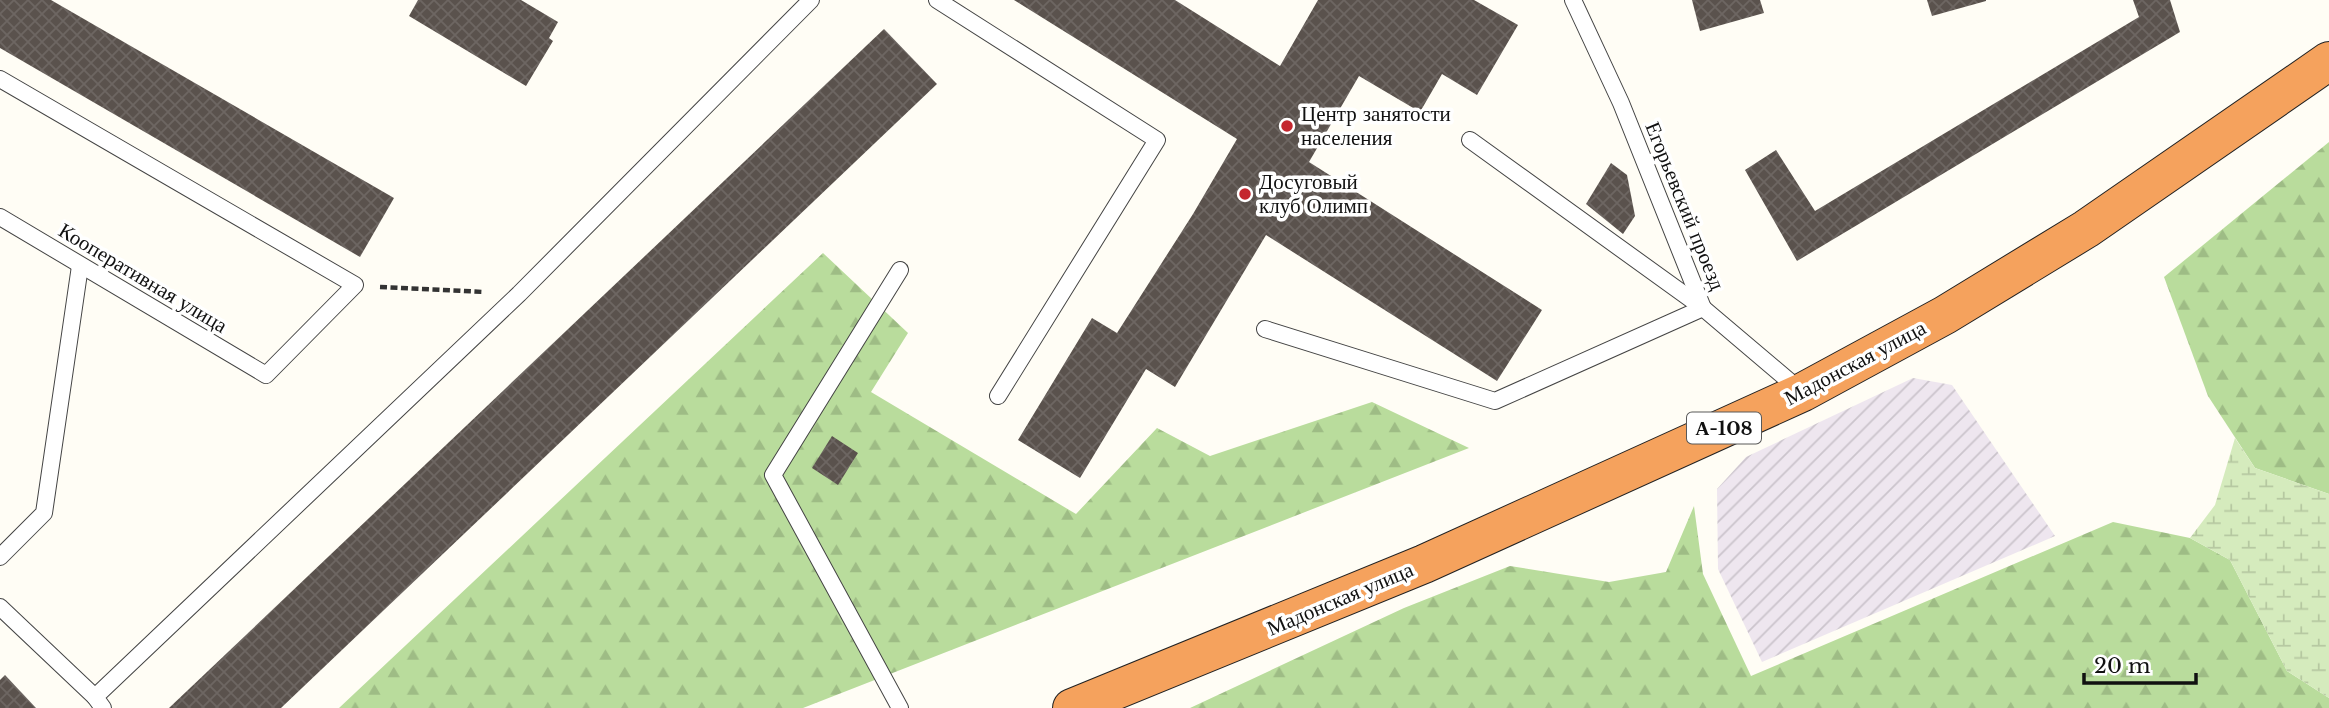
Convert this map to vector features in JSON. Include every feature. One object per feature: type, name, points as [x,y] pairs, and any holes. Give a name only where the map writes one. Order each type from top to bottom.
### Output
[{"type":"highway","name":"Мадонская улица","points":[[1072,708],[1424,565],[1803,392],[1945,315],[2086,229],[2329,61]]},
{"type":"lane","points":[[0,607],[99,703],[519,294],[811,0]]},
{"type":"lane","points":[[937,0],[1157,140],[998,396]]},
{"type":"lane","name":"Егорьевский проезд","points":[[1573,0],[1621,103],[1703,308],[1803,392]]},
{"type":"lane","points":[[0,79],[355,285]]},
{"type":"lane","points":[[1265,329],[1495,401],[1703,308],[1470,139]]},
{"type":"lane","name":"Кооперативная улица","points":[[0,216],[266,375],[355,285]]},
{"type":"lane","points":[[0,556],[44,513],[80,265]]},
{"type":"lane","points":[[900,270],[773,475],[900,708]]},
{"type":"path","points":[[355,285],[519,294]]},
{"type":"shaded area","points":[[1913,378],[1952,385],[2055,536],[1762,662],[1718,569],[1717,489],[1746,457]]},
{"type":"green space","points":[[2329,142],[2329,494],[2255,468],[2208,396],[2164,277]]},
{"type":"green space","points":[[823,253],[908,333],[871,392],[1076,514],[1157,428],[1210,456],[1372,402],[1469,448],[803,708],[339,708]]},
{"type":"green space","points":[[2235,438],[2255,468],[2329,494],[2329,698],[2287,671],[2230,560],[2190,538],[2215,505]]},
{"type":"green space","points":[[1694,506],[1703,574],[1751,676],[2113,522],[2190,538],[2230,560],[2287,671],[2329,698],[2329,708],[1190,708],[1404,608],[1510,566],[1609,582],[1666,572]]},
{"type":"building","points":[[0,0],[51,0],[394,198],[360,257],[0,48]]},
{"type":"building","points":[[418,0],[521,0],[558,22],[549,38],[553,41],[526,86],[409,16]]},
{"type":"building","points":[[1014,0],[1175,0],[1280,66],[1318,0],[1474,0],[1518,25],[1477,95],[1442,74],[1420,112],[1359,76],[1309,162],[1542,310],[1497,381],[1266,235],[1175,387],[1146,369],[1080,478],[1018,440],[1092,318],[1117,333],[1237,139]]},
{"type":"building","points":[[1692,0],[1760,0],[1764,13],[1700,31]]},
{"type":"building","points":[[1927,0],[1986,0],[1986,1],[1932,16]]},
{"type":"building","points":[[2133,0],[2170,0],[2180,32],[1797,261],[1745,170],[1776,150],[1815,211],[2139,17]]},
{"type":"building","points":[[884,29],[937,84],[281,708],[169,708]]},
{"type":"building","points":[[1611,163],[1627,175],[1635,216],[1623,234],[1586,204]]},
{"type":"building","points":[[832,436],[858,453],[838,485],[812,468]]},
{"type":"building","points":[[5,675],[36,708],[0,708],[0,680]]},
{"type":"place","name":"Центр занятости населения","points":[[1287,126]]},
{"type":"place","name":"Досуговый клуб Олимп","points":[[1245,194]]}]
